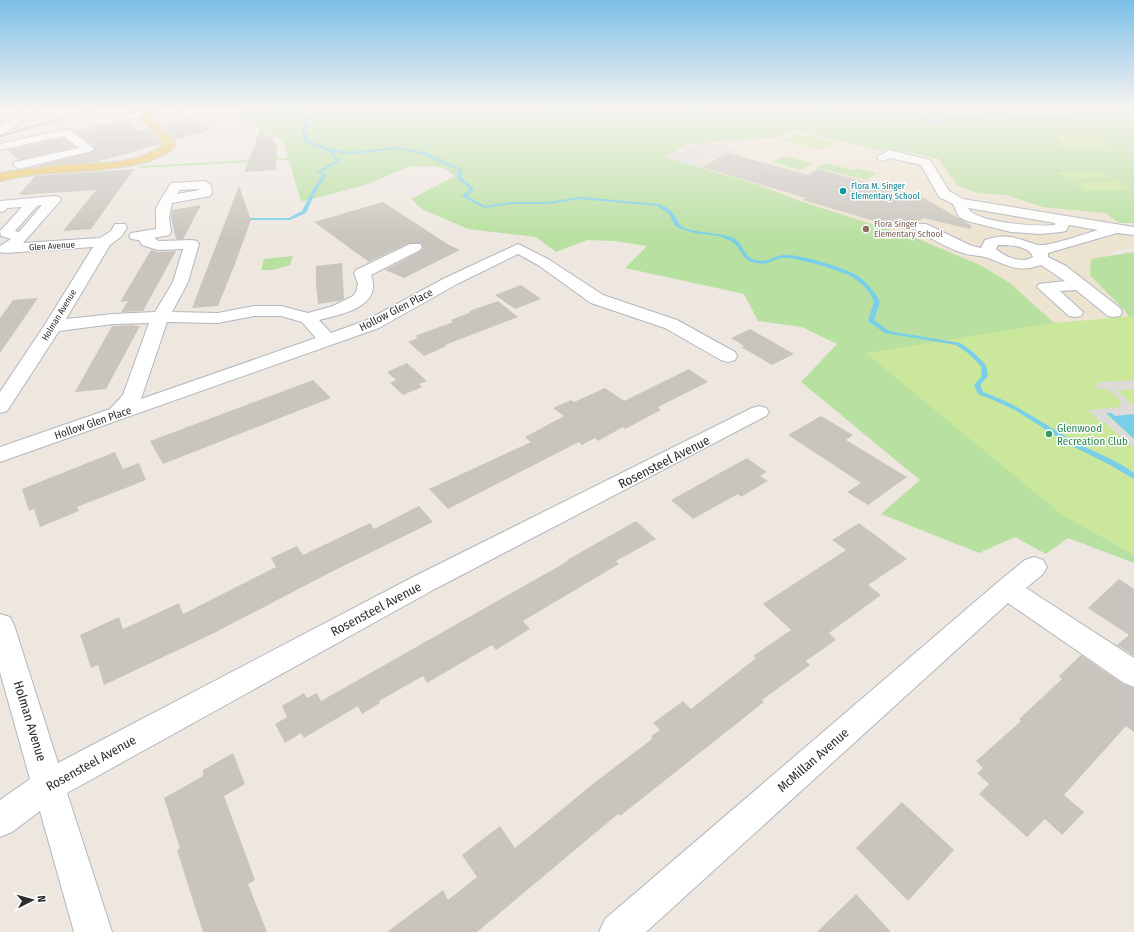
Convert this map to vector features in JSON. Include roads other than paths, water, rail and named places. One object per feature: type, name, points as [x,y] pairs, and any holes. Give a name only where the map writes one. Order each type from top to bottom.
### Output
[{"type":"main road","points":[[0,177],[25,169],[131,161],[161,152]]},
{"type":"street","points":[[0,156],[25,169],[77,152]]},
{"type":"street","points":[[883,157],[889,154],[926,163],[944,194],[959,202],[1116,230],[1134,231]]},
{"type":"street","points":[[0,208],[3,204],[54,200],[22,237],[5,249]]},
{"type":"street","name":"Glen Avenue","points":[[5,249],[114,234],[133,236],[164,232],[161,215],[167,200]]},
{"type":"street","points":[[22,237],[6,233],[33,202]]},
{"type":"street","points":[[959,202],[964,214],[973,219],[1038,230],[1061,228],[1063,220]]},
{"type":"street","points":[[921,227],[968,250],[991,254],[1016,263],[1033,263],[1039,254],[1052,248],[1116,230]]},
{"type":"street","name":"Holman Avenue","points":[[0,407],[114,234]]},
{"type":"street","points":[[117,414],[132,397],[141,369],[160,323],[160,317],[166,309],[186,270],[192,244],[158,246],[147,242],[146,235]]},
{"type":"street","points":[[991,254],[988,250],[988,246],[996,241],[1013,241],[1039,254],[1114,312]]},
{"type":"street","points":[[53,326],[113,319],[160,317],[218,318],[254,311],[281,311],[308,318],[353,305],[364,296],[366,280],[362,273],[414,247]]},
{"type":"street","name":"Hollow Glen Place","points":[[0,454],[328,341],[372,324],[451,281],[518,248],[543,262],[597,299],[671,324],[728,356]]},
{"type":"street","points":[[1075,312],[1045,287],[1080,285]]},
{"type":"street","points":[[308,318],[328,341]]},
{"type":"street","name":"Rosensteel Avenue","points":[[0,820],[49,785],[424,583],[760,412]]},
{"type":"street","name":"McMillan Avenue","points":[[618,932],[1007,589],[1034,567]]},
{"type":"street","points":[[1007,589],[1134,674]]},
{"type":"street","name":"Holman Avenue","points":[[0,625],[93,932]]},
{"type":"water","points":[[1106,413],[1112,413],[1115,416],[1134,414],[1134,439]]},
{"type":"waterway","points":[[245,219],[290,219],[304,212],[315,189],[325,175],[318,172],[338,161],[332,152]]},
{"type":"waterway","points":[[348,152],[357,152]]},
{"type":"waterway","points":[[420,152],[428,154],[428,156],[461,170],[459,178],[472,189],[464,196],[484,207],[512,203],[548,203],[580,198],[658,205],[668,210],[677,225],[690,231],[719,235],[733,240],[739,245],[746,257],[753,261],[768,262],[785,256],[800,258],[850,274],[866,285],[877,302],[871,321],[887,332],[958,344],[971,353],[984,366],[985,376],[977,385],[980,393],[993,397],[1017,409],[1074,444],[1115,464],[1134,477]]},
{"type":"place","name":"Flora M. Singer Elementary School","points":[[843,191]]},
{"type":"place","name":"Flora Singer Elementary School","points":[[866,229]]},
{"type":"place","name":"Glenwood Recreation Club","points":[[1049,434]]}]
